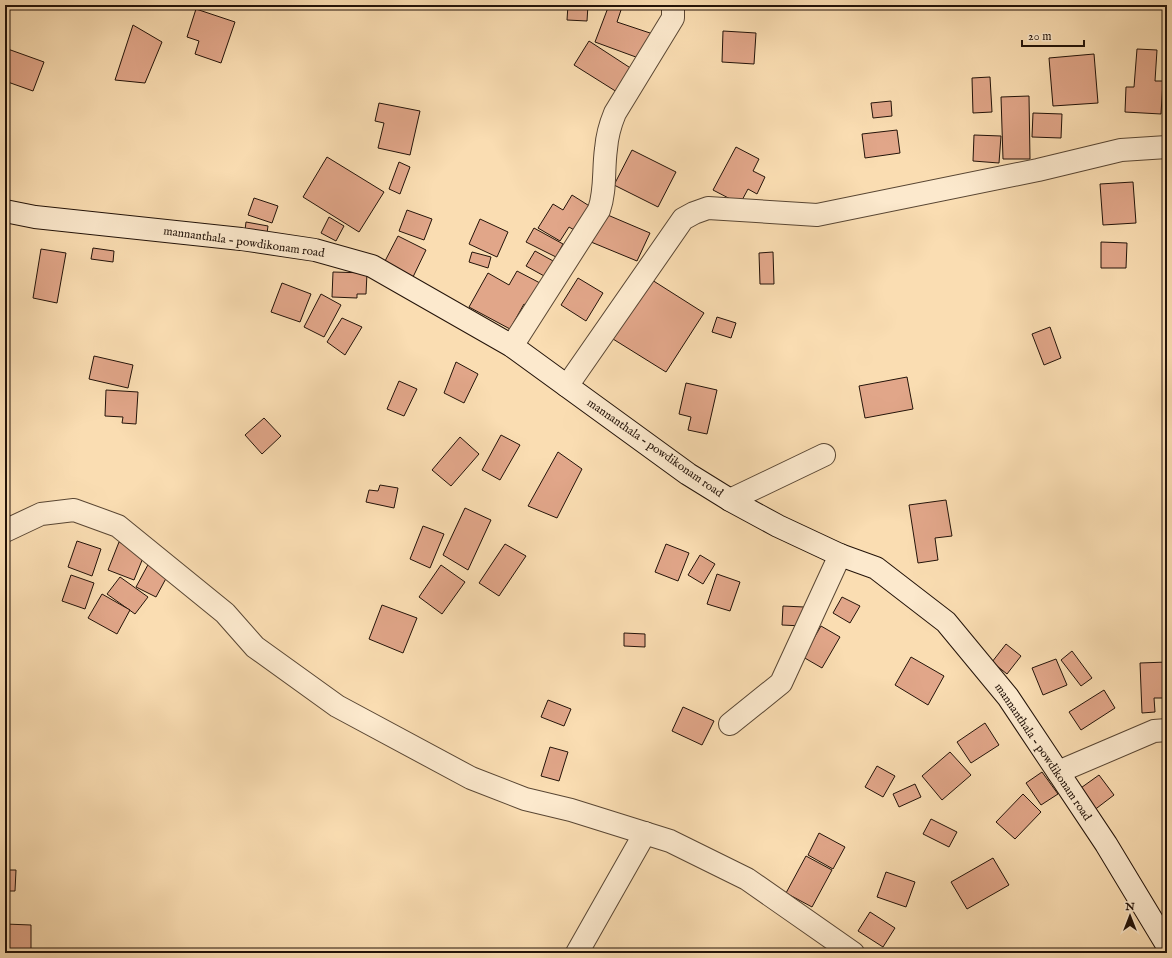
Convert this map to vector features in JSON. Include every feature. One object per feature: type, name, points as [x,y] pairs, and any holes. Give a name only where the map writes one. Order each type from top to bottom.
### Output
[{"type":"street","points":[[512,346],[599,210],[603,198],[606,150],[612,120],[673,18],[673,5]]},
{"type":"street","points":[[567,386],[683,220],[694,213],[708,208],[817,215],[1038,170],[1120,150],[1167,147]]},
{"type":"street","name":"mannanthala - powdikonam road","points":[[5,211],[35,217],[234,238],[315,250],[372,266],[512,346],[688,474],[730,500],[778,526],[840,555],[876,568],[946,622],[1008,697],[1106,844],[1167,945]]},
{"type":"street","points":[[730,500],[824,455]]},
{"type":"street","points":[[5,530],[42,514],[74,510],[118,526],[225,613],[255,647],[337,706],[471,778],[525,799],[571,810],[670,841],[747,878],[853,953]]},
{"type":"street","points":[[730,724],[782,683],[840,555]]},
{"type":"street","points":[[1058,772],[1154,731],[1167,730]]},
{"type":"street","points":[[577,953],[646,833]]},
{"type":"street","points":[[1162,953],[1167,948]]},
{"type":"building","points":[[568,5],[588,5],[587,21],[567,20]]},
{"type":"building","points":[[609,5],[622,7],[617,22],[653,34],[644,60],[595,42]]},
{"type":"building","points":[[196,9],[235,22],[221,63],[195,54],[199,41],[187,37]]},
{"type":"building","points":[[133,25],[162,42],[145,83],[115,80]]},
{"type":"building","points":[[723,31],[756,33],[754,64],[722,62]]},
{"type":"building","points":[[589,41],[632,69],[617,92],[574,65]]},
{"type":"building","points":[[5,48],[44,62],[33,91],[5,81]]},
{"type":"building","points":[[1137,49],[1157,50],[1155,81],[1163,81],[1161,114],[1125,112],[1126,87],[1134,87]]},
{"type":"building","points":[[1094,54],[1098,103],[1053,106],[1049,58]]},
{"type":"building","points":[[990,77],[992,112],[973,113],[972,78]]},
{"type":"building","points":[[1029,96],[1030,159],[1003,159],[1001,97]]},
{"type":"building","points":[[891,101],[892,116],[873,118],[871,103]]},
{"type":"building","points":[[379,103],[420,111],[410,155],[378,148],[384,123],[375,121]]},
{"type":"building","points":[[1033,113],[1062,114],[1061,138],[1032,137]]},
{"type":"building","points":[[897,130],[900,153],[865,158],[862,134]]},
{"type":"building","points":[[974,135],[1001,136],[999,163],[973,161]]},
{"type":"building","points":[[736,147],[759,159],[753,171],[765,177],[757,194],[748,189],[740,204],[713,190]]},
{"type":"building","points":[[632,150],[676,172],[658,207],[614,185]]},
{"type":"building","points":[[327,157],[384,192],[359,232],[303,197]]},
{"type":"building","points":[[399,162],[410,167],[400,194],[389,189]]},
{"type":"building","points":[[1133,182],[1136,223],[1103,225],[1100,184]]},
{"type":"building","points":[[572,195],[591,207],[576,231],[569,227],[560,241],[538,228],[553,204],[563,210]]},
{"type":"building","points":[[254,198],[278,206],[272,223],[248,215]]},
{"type":"building","points":[[407,210],[432,219],[424,240],[399,231]]},
{"type":"building","points":[[603,213],[650,233],[637,261],[591,242]]},
{"type":"building","points":[[329,217],[344,226],[336,241],[321,233]]},
{"type":"building","points":[[480,219],[508,232],[497,257],[469,244]]},
{"type":"building","points":[[246,222],[268,226],[267,233],[245,230]]},
{"type":"building","points":[[534,228],[563,244],[556,257],[526,242]]},
{"type":"building","points":[[398,236],[426,250],[413,277],[384,263]]},
{"type":"building","points":[[1101,242],[1127,243],[1126,268],[1101,268]]},
{"type":"building","points":[[93,248],[114,251],[113,262],[91,259]]},
{"type":"building","points":[[41,249],[66,253],[57,303],[33,298]]},
{"type":"building","points":[[535,251],[555,262],[546,277],[526,266]]},
{"type":"building","points":[[472,252],[491,257],[488,268],[469,262]]},
{"type":"building","points":[[773,252],[774,284],[760,284],[759,253]]},
{"type":"building","points":[[517,271],[540,283],[527,306],[524,304],[510,329],[469,307],[488,273],[509,285]]},
{"type":"building","points":[[333,272],[367,273],[366,294],[357,294],[357,298],[332,297]]},
{"type":"building","points":[[578,278],[603,293],[586,321],[561,305]]},
{"type":"building","points":[[652,280],[704,313],[666,372],[613,339]]},
{"type":"building","points":[[282,283],[311,294],[300,322],[271,312]]},
{"type":"building","points":[[321,294],[341,305],[324,337],[304,327]]},
{"type":"building","points":[[717,317],[736,323],[731,338],[712,332]]},
{"type":"building","points":[[342,318],[362,327],[345,355],[327,342]]},
{"type":"building","points":[[1050,327],[1061,358],[1044,365],[1032,334]]},
{"type":"building","points":[[94,356],[133,365],[128,388],[89,379]]},
{"type":"building","points":[[456,362],[478,374],[464,403],[444,393]]},
{"type":"building","points":[[907,377],[913,409],[865,418],[859,386]]},
{"type":"building","points":[[399,381],[417,389],[404,416],[387,409]]},
{"type":"building","points":[[686,383],[717,390],[707,434],[688,430],[691,417],[679,414]]},
{"type":"building","points":[[106,390],[138,392],[136,424],[122,423],[123,417],[105,416]]},
{"type":"building","points":[[264,418],[281,436],[262,454],[245,435]]},
{"type":"building","points":[[501,435],[520,445],[500,480],[482,470]]},
{"type":"building","points":[[460,437],[479,454],[451,486],[432,470]]},
{"type":"building","points":[[558,452],[582,469],[557,518],[528,506]]},
{"type":"building","points":[[380,485],[398,488],[394,508],[366,502],[369,490],[378,491]]},
{"type":"building","points":[[946,500],[952,536],[935,538],[938,560],[918,563],[909,505]]},
{"type":"building","points":[[465,508],[491,520],[468,570],[443,555]]},
{"type":"building","points":[[423,526],[444,534],[430,568],[410,559]]},
{"type":"building","points":[[77,541],[101,549],[92,576],[68,567]]},
{"type":"building","points":[[119,542],[145,553],[134,580],[108,570]]},
{"type":"building","points":[[505,544],[526,556],[499,596],[479,583]]},
{"type":"building","points":[[666,544],[689,553],[678,581],[655,572]]},
{"type":"building","points":[[700,555],[715,564],[703,584],[688,575]]},
{"type":"building","points":[[150,561],[170,571],[156,597],[136,587]]},
{"type":"building","points":[[441,565],[465,582],[442,614],[419,597]]},
{"type":"building","points":[[717,574],[740,582],[730,611],[707,604]]},
{"type":"building","points":[[71,575],[94,583],[85,609],[62,601]]},
{"type":"building","points":[[120,577],[148,597],[135,614],[107,594]]},
{"type":"building","points":[[102,594],[130,610],[117,634],[88,618]]},
{"type":"building","points":[[842,597],[860,606],[850,623],[833,613]]},
{"type":"building","points":[[382,605],[417,618],[403,653],[369,639]]},
{"type":"building","points":[[783,606],[804,607],[803,626],[782,625]]},
{"type":"building","points":[[821,626],[840,637],[822,668],[803,657]]},
{"type":"building","points":[[624,633],[645,634],[645,647],[624,646]]},
{"type":"building","points":[[1006,644],[1021,656],[1007,674],[992,662]]},
{"type":"building","points":[[1072,651],[1092,678],[1081,686],[1061,660]]},
{"type":"building","points":[[911,657],[944,676],[928,705],[895,685]]},
{"type":"building","points":[[1056,659],[1067,685],[1043,695],[1032,668]]},
{"type":"building","points":[[1167,662],[1167,698],[1154,698],[1155,712],[1142,713],[1140,663]]},
{"type":"building","points":[[1104,690],[1115,708],[1081,730],[1069,712]]},
{"type":"building","points":[[548,700],[571,709],[564,726],[541,717]]},
{"type":"building","points":[[683,707],[714,721],[702,745],[672,731]]},
{"type":"building","points":[[985,723],[999,745],[971,763],[957,742]]},
{"type":"building","points":[[550,747],[568,752],[559,781],[541,776]]},
{"type":"building","points":[[950,752],[971,775],[942,800],[922,776]]},
{"type":"building","points":[[877,766],[895,776],[883,797],[865,787]]},
{"type":"building","points":[[1042,772],[1058,794],[1041,805],[1026,783]]},
{"type":"building","points":[[1099,775],[1114,795],[1093,811],[1078,790]]},
{"type":"building","points":[[915,784],[921,797],[899,807],[893,794]]},
{"type":"building","points":[[1023,794],[1041,812],[1015,839],[996,822]]},
{"type":"building","points":[[931,819],[957,832],[949,847],[923,834]]},
{"type":"building","points":[[819,833],[845,847],[833,869],[808,855]]},
{"type":"building","points":[[806,856],[832,870],[812,907],[786,893]]},
{"type":"building","points":[[993,858],[1009,885],[967,909],[951,882]]},
{"type":"building","points":[[5,870],[16,870],[15,891],[5,891]]},
{"type":"building","points":[[886,872],[915,882],[906,907],[877,897]]},
{"type":"building","points":[[870,912],[895,928],[883,947],[858,931]]},
{"type":"building","points":[[5,924],[31,925],[31,953],[5,953]]}]
